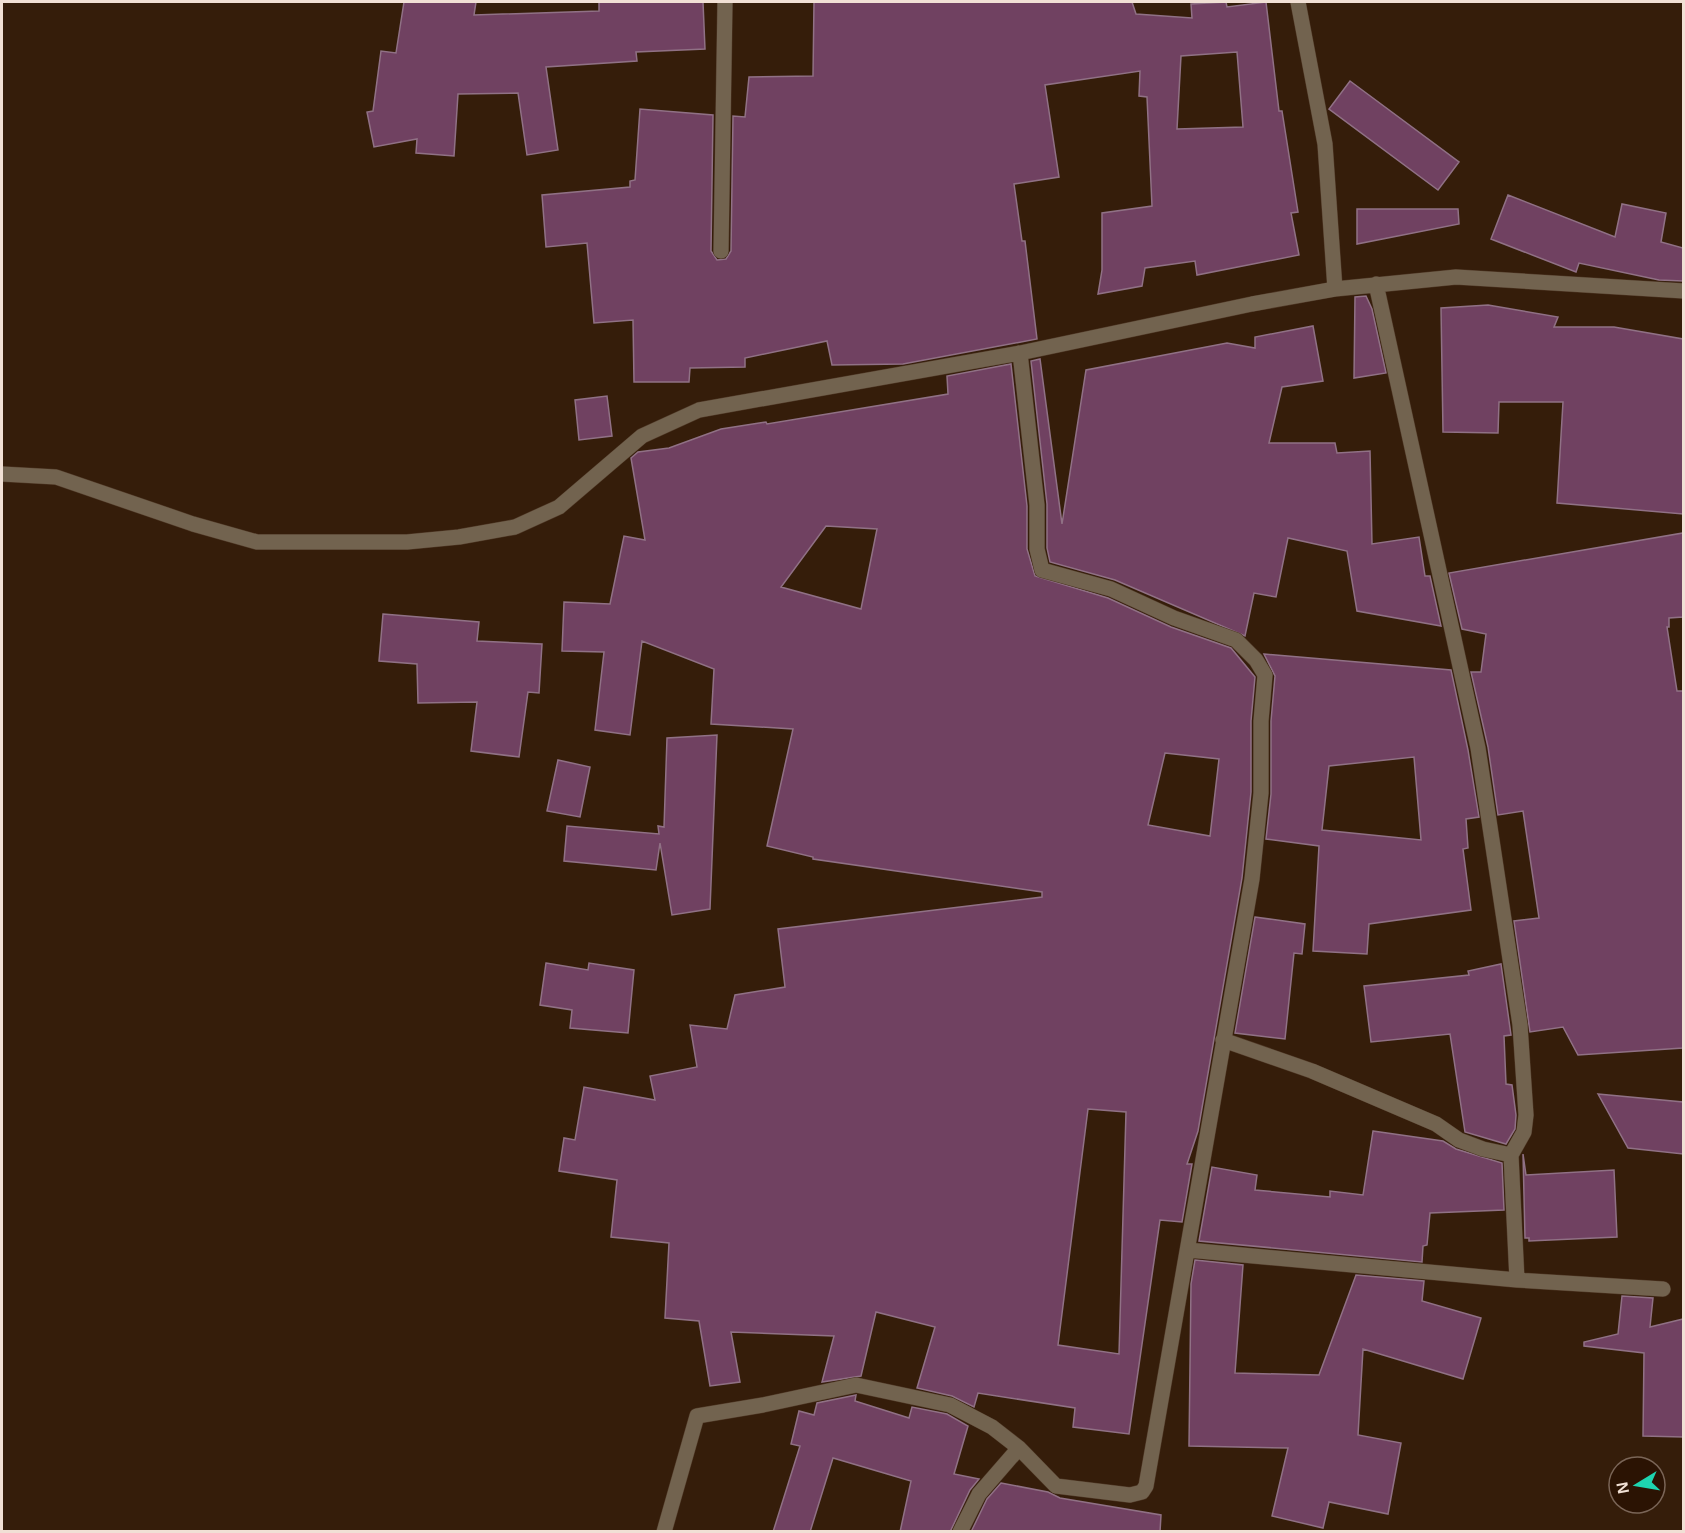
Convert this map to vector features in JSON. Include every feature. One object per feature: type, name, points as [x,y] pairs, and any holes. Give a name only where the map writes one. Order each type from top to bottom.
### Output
[{"type":"street","points":[[721,251],[724,2]]},
{"type":"street","points":[[1298,2],[1324,144],[1335,289]]},
{"type":"street","points":[[2,474],[56,477],[193,524],[258,542],[407,542],[459,537],[514,526],[560,507],[642,436],[699,410],[1020,353],[1252,304],[1376,284],[1456,277],[1683,291]]},
{"type":"street","points":[[1376,284],[1478,748],[1520,1024],[1526,1115],[1524,1132],[1511,1155],[1517,1280]]},
{"type":"street","points":[[664,1532],[697,1416],[763,1405],[856,1385],[950,1404],[992,1427],[1019,1448],[1056,1486],[1130,1495],[1142,1491],[1146,1486],[1252,879],[1261,793],[1261,721],[1265,675],[1256,660],[1236,640],[1174,618],[1111,589],[1042,570],[1037,549],[1035,483],[1020,353]]},
{"type":"street","points":[[1223,1040],[1312,1071],[1436,1124],[1467,1143],[1511,1155]]},
{"type":"street","points":[[1188,1250],[1517,1280],[1662,1289]]},
{"type":"street","points":[[960,1532],[980,1494],[1019,1448]]},
{"type":"building","points":[[404,2],[476,2],[474,15],[599,11],[599,2],[703,2],[705,49],[636,52],[637,61],[546,67],[558,150],[527,155],[518,93],[458,94],[454,156],[416,153],[417,139],[374,147],[367,112],[373,111],[381,51],[396,53]]},
{"type":"building","points":[[814,2],[1132,2],[1136,14],[1192,18],[1191,4],[1226,2],[1227,7],[1266,2],[1279,111],[1282,111],[1298,212],[1291,213],[1299,255],[1197,275],[1195,261],[1145,268],[1142,286],[1098,294],[1102,270],[1102,213],[1152,206],[1147,97],[1139,96],[1140,71],[1045,85],[1059,177],[1014,184],[1022,241],[1025,241],[1037,339],[903,364],[832,365],[827,341],[745,358],[745,367],[690,368],[689,382],[634,382],[633,320],[594,323],[587,243],[546,247],[542,195],[630,187],[630,181],[635,180],[640,109],[713,115],[711,251],[717,260],[726,259],[731,251],[733,116],[745,117],[749,77],[813,76]],"holes":[[[1237,52],[1243,127],[1177,129],[1181,56]]]},
{"type":"building","points":[[1350,81],[1459,162],[1438,190],[1329,109]]},
{"type":"building","points":[[1508,195],[1615,237],[1622,204],[1666,213],[1661,242],[1683,248],[1683,281],[1659,280],[1579,263],[1576,272],[1491,239]]},
{"type":"building","points":[[1357,209],[1458,209],[1459,224],[1357,244]]},
{"type":"building","points":[[1366,296],[1372,309],[1386,373],[1354,378],[1355,297]]},
{"type":"building","points":[[1488,305],[1558,317],[1554,327],[1614,327],[1683,339],[1683,514],[1557,503],[1563,402],[1499,402],[1498,433],[1443,432],[1441,308]]},
{"type":"building","points":[[1313,326],[1323,381],[1282,387],[1269,443],[1335,443],[1337,453],[1370,451],[1372,544],[1419,537],[1425,576],[1430,576],[1441,626],[1357,611],[1347,551],[1288,538],[1276,597],[1254,593],[1245,636],[1115,580],[1050,562],[1047,548],[1047,504],[1031,361],[1040,359],[1062,524],[1086,370],[1227,343],[1255,348],[1255,337]]},
{"type":"building","points":[[1011,364],[1027,506],[1027,549],[1035,576],[1108,598],[1171,627],[1231,648],[1255,677],[1251,721],[1251,792],[1242,878],[1198,1131],[1187,1164],[1192,1164],[1182,1222],[1160,1220],[1129,1434],[1073,1427],[1075,1408],[978,1393],[974,1407],[952,1396],[917,1388],[935,1327],[876,1312],[861,1376],[822,1382],[834,1336],[731,1332],[740,1382],[710,1386],[699,1321],[665,1318],[669,1243],[611,1237],[617,1180],[559,1171],[564,1138],[575,1140],[584,1087],[655,1100],[650,1076],[697,1067],[690,1025],[727,1029],[735,995],[785,987],[778,929],[1042,897],[1042,892],[813,859],[813,857],[767,846],[793,729],[711,724],[714,669],[642,641],[630,735],[595,730],[604,652],[562,651],[564,602],[610,604],[624,536],[645,540],[631,458],[638,452],[669,448],[721,429],[766,422],[767,424],[948,394],[947,376]],"holes":[[[826,526],[877,529],[861,609],[781,587]],[[1165,753],[1219,759],[1210,836],[1148,825]],[[1088,1109],[1126,1112],[1119,1354],[1058,1345]]]},
{"type":"building","points":[[607,396],[612,436],[579,440],[575,400]]},
{"type":"building","points":[[1683,533],[1683,617],[1669,618],[1669,627],[1667,627],[1677,691],[1683,691],[1683,1048],[1578,1055],[1563,1027],[1530,1032],[1514,921],[1539,918],[1523,811],[1498,815],[1488,747],[1471,672],[1481,672],[1486,634],[1462,629],[1449,573]]},
{"type":"building","points":[[383,614],[479,622],[477,641],[542,644],[539,693],[528,692],[519,757],[471,751],[477,702],[418,703],[417,664],[379,661]]},
{"type":"building","points":[[1264,654],[1451,670],[1479,817],[1466,819],[1468,848],[1463,849],[1471,910],[1369,924],[1367,954],[1313,951],[1319,846],[1266,839],[1271,794],[1271,721],[1275,676]],"holes":[[[1414,757],[1421,840],[1322,830],[1329,766]]]},
{"type":"building","points":[[717,735],[710,909],[672,915],[660,843],[656,870],[564,861],[567,826],[659,834],[658,826],[664,827],[667,738]]},
{"type":"building","points":[[558,760],[590,767],[580,817],[547,811]]},
{"type":"building","points":[[1255,917],[1305,924],[1302,954],[1294,953],[1285,1039],[1235,1033]]},
{"type":"building","points":[[546,963],[588,970],[589,963],[634,970],[628,1033],[570,1028],[572,1010],[540,1005]]},
{"type":"building","points":[[1501,964],[1511,1035],[1504,1036],[1506,1084],[1512,1085],[1516,1115],[1515,1129],[1506,1144],[1465,1132],[1450,1034],[1371,1042],[1364,986],[1469,975],[1468,971]]},
{"type":"building","points":[[1598,1094],[1683,1102],[1683,1154],[1628,1148]]},
{"type":"building","points":[[1373,1131],[1443,1141],[1456,1149],[1502,1163],[1504,1210],[1430,1213],[1427,1245],[1423,1246],[1422,1262],[1199,1241],[1212,1167],[1257,1175],[1255,1190],[1330,1197],[1330,1191],[1363,1195]]},
{"type":"building","points":[[1523,1154],[1526,1175],[1614,1170],[1617,1237],[1529,1241],[1529,1238],[1525,1238]]},
{"type":"building","points":[[1195,1260],[1243,1265],[1235,1373],[1319,1375],[1356,1275],[1424,1281],[1422,1301],[1481,1318],[1463,1379],[1363,1349],[1358,1435],[1401,1443],[1388,1514],[1329,1502],[1323,1528],[1272,1516],[1288,1448],[1189,1446],[1191,1284]]},
{"type":"building","points":[[1622,1296],[1653,1298],[1650,1327],[1683,1319],[1683,1437],[1643,1436],[1644,1353],[1584,1346],[1584,1342],[1618,1334]]},
{"type":"building","points":[[856,1395],[855,1401],[909,1418],[912,1407],[947,1414],[968,1426],[954,1474],[979,1479],[970,1490],[950,1532],[900,1532],[911,1481],[833,1458],[810,1532],[773,1532],[800,1446],[791,1444],[799,1411],[814,1415],[817,1403]]},
{"type":"building","points":[[1001,1483],[1048,1492],[1060,1498],[1161,1515],[1160,1532],[971,1532],[987,1499]]}]
